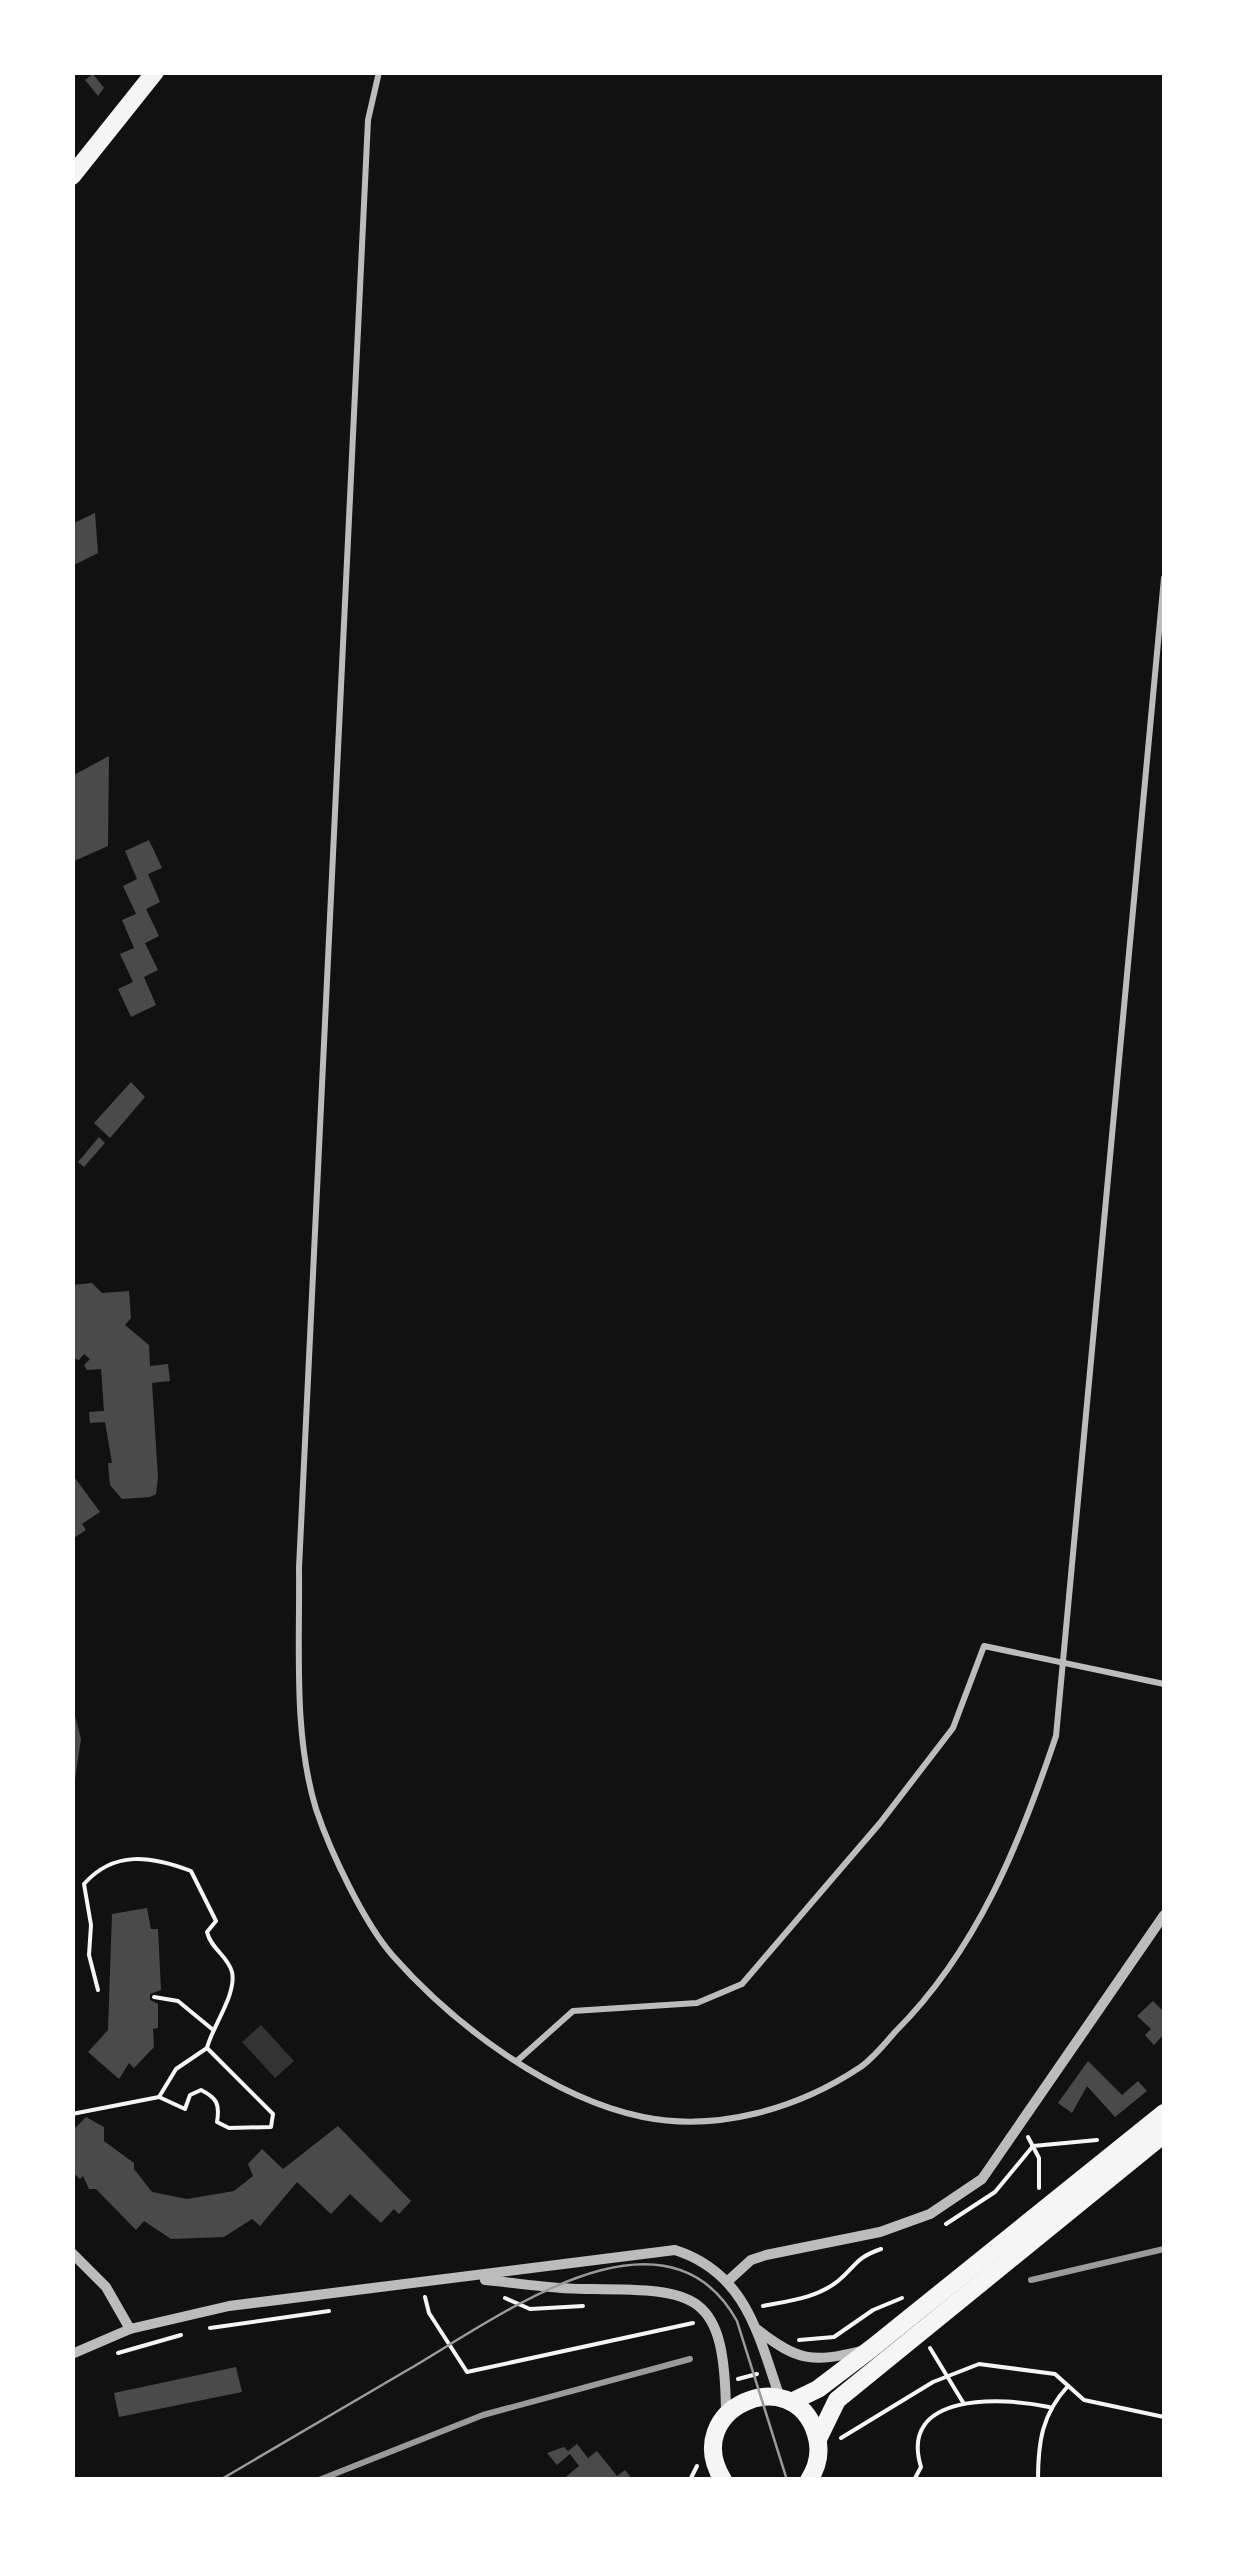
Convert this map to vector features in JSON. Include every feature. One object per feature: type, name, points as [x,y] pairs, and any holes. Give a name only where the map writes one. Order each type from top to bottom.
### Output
[{"type":"main road","points":[[72,176],[155,72]]},
{"type":"main road","points":[[714,2475],[715,2434],[726,2415],[750,2398],[785,2400],[818,2389],[1164,2113]]},
{"type":"main road","points":[[809,2480],[837,2400],[1164,2134]]},
{"type":"main road","points":[[785,2400],[810,2420],[825,2441]]},
{"type":"street","points":[[729,2280],[751,2260],[766,2255],[858,2239],[930,2214],[982,2179],[1164,1914]]},
{"type":"street","points":[[72,2354],[130,2328],[229,2306],[675,2250],[729,2280],[757,2330],[785,2400]]},
{"type":"street","points":[[72,2254],[106,2287],[130,2328]]},
{"type":"street","points":[[464,2278],[679,2294],[698,2305],[711,2322],[725,2383],[726,2415]]},
{"type":"street","points":[[757,2330],[789,2353],[822,2359],[872,2348]]},
{"type":"lane","points":[[379,72],[368,120],[300,1529],[302,1723],[316,1808],[352,1889],[390,1953],[439,2002],[518,2062],[564,2088],[644,2117],[715,2121],[793,2105],[862,2066],[937,1990],[993,1893],[1026,1824],[1056,1736],[1164,578]]},
{"type":"lane","points":[[518,2062],[573,2011],[697,2003],[742,1984],[880,1823],[953,1728],[984,1646],[1164,1684]]},
{"type":"path","points":[[98,1990],[89,1955],[90,1925],[84,1884],[111,1862],[166,1862],[190,1871],[216,1921],[207,1932],[210,1944],[231,1969],[233,1980],[208,2048],[176,2068],[159,2098]]},
{"type":"path","points":[[154,1997],[178,2001],[212,2029]]},
{"type":"path","points":[[72,2114],[159,2098],[184,2110],[190,2095],[201,2090],[220,2106],[218,2122],[230,2128],[271,2127],[274,2114],[208,2048]]},
{"type":"path","points":[[1028,2137],[1039,2158],[1038,2198]]},
{"type":"path","points":[[1033,2146],[1095,2137],[1104,2147]]},
{"type":"path","points":[[789,2353],[803,2336],[834,2337],[907,2294]]},
{"type":"path","points":[[425,2296],[429,2313],[467,2372],[693,2323]]},
{"type":"path","points":[[206,2329],[230,2326]]},
{"type":"path","points":[[107,2356],[188,2333]]},
{"type":"path","points":[[929,2348],[964,2404]]},
{"type":"path","points":[[825,2441],[979,2364],[1055,2374],[1084,2400],[1164,2416]]},
{"type":"path","points":[[725,2383],[770,2370]]},
{"type":"path","points":[[1038,2480],[1038,2445],[1048,2406],[1068,2386]]},
{"type":"path","points":[[914,2480],[922,2467],[915,2448],[927,2421],[940,2411],[964,2404],[1023,2401],[1048,2406]]},
{"type":"shaded area","points":[[261,2025],[294,2061],[275,2078],[242,2042]]},
{"type":"building","points":[[93,74],[104,88],[98,96],[85,80]]},
{"type":"building","points":[[95,513],[98,553],[72,566],[72,524]]},
{"type":"building","points":[[109,756],[108,846],[72,862],[72,776]]},
{"type":"building","points":[[149,840],[162,868],[148,874],[160,902],[146,909],[159,936],[145,943],[158,970],[144,977],[156,1005],[131,1017],[118,989],[133,982],[120,954],[134,948],[122,920],[136,914],[123,886],[137,879],[125,851]]},
{"type":"building","points":[[131,1082],[145,1097],[110,1138],[94,1123]]},
{"type":"building","points":[[99,1137],[105,1143],[84,1167],[78,1162]]},
{"type":"building","points":[[92,1283],[102,1293],[129,1291],[131,1318],[125,1325],[149,1345],[150,1366],[168,1364],[170,1381],[152,1383],[158,1478],[156,1494],[150,1497],[122,1499],[110,1485],[108,1463],[112,1463],[105,1422],[90,1423],[89,1412],[104,1411],[101,1369],[87,1370],[84,1365],[90,1359],[84,1354],[79,1360],[73,1358],[72,1285]]},
{"type":"building","points":[[72,1474],[100,1512],[82,1524],[86,1530],[72,1539]]},
{"type":"building","points":[[72,1704],[81,1739],[75,1779],[72,1778]]},
{"type":"building","points":[[147,1908],[151,1929],[158,1929],[161,1990],[150,1994],[150,2000],[158,2004],[158,2028],[153,2029],[154,2047],[134,2068],[129,2063],[119,2079],[88,2052],[108,2030],[112,1914]]},
{"type":"building","points":[[1153,2001],[1164,2012],[1164,2034],[1154,2045],[1145,2035],[1151,2029],[1137,2016]]},
{"type":"building","points":[[1088,2061],[1122,2095],[1138,2081],[1147,2091],[1115,2117],[1087,2086],[1072,2113],[1058,2103]]},
{"type":"building","points":[[86,2117],[104,2127],[104,2141],[134,2163],[134,2169],[152,2192],[187,2199],[234,2191],[253,2176],[248,2164],[262,2149],[283,2169],[338,2126],[411,2201],[399,2214],[394,2209],[381,2223],[350,2194],[331,2214],[297,2182],[260,2226],[252,2219],[224,2237],[171,2239],[144,2221],[136,2230],[96,2189],[89,2189],[83,2176],[80,2179],[72,2172],[72,2131]]},
{"type":"building","points":[[236,2367],[242,2392],[119,2417],[114,2393]]},
{"type":"building","points":[[577,2444],[588,2458],[597,2451],[617,2476],[625,2470],[633,2480],[562,2480],[579,2466],[570,2454],[557,2465],[547,2453],[564,2447],[568,2451]]},
{"type":"tram line","points":[[220,2480],[533,2297],[579,2277],[625,2266],[668,2266],[706,2284],[737,2321],[787,2480]]},
{"type":"railway","points":[[1031,2280],[1164,2249]]},
{"type":"railway","points":[[319,2480],[483,2415],[690,2359]]}]
